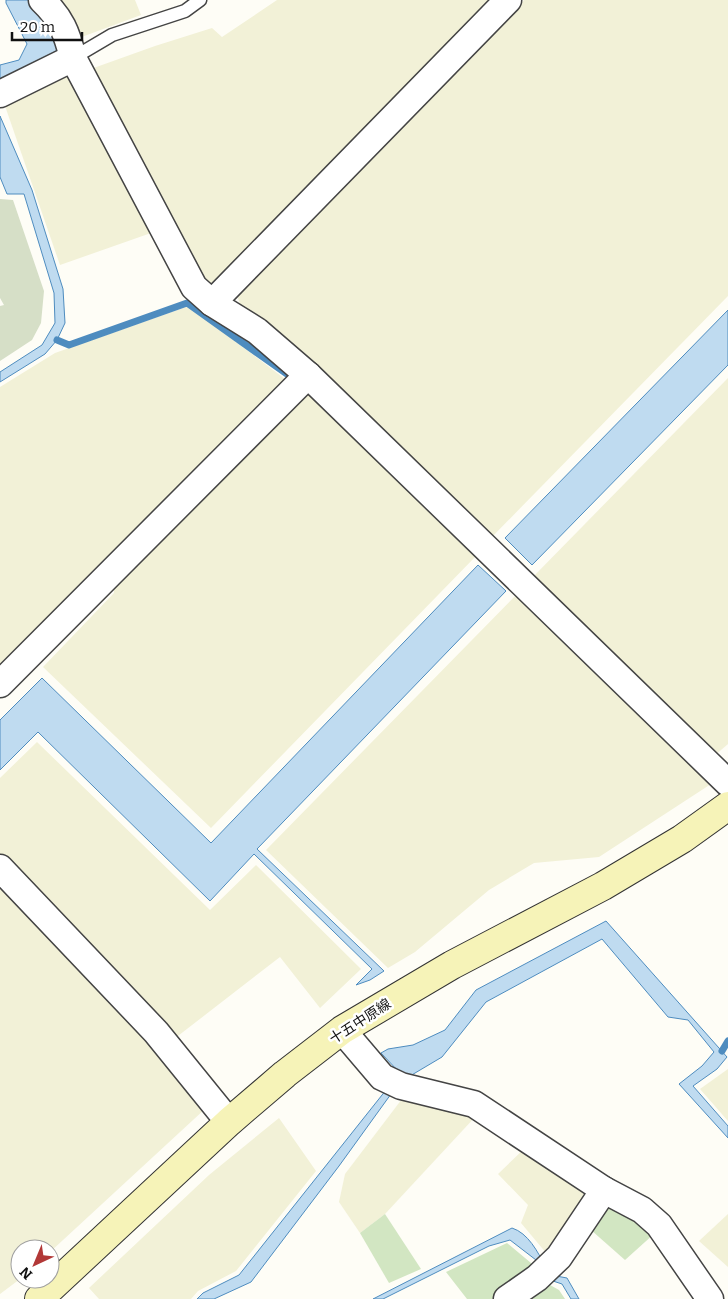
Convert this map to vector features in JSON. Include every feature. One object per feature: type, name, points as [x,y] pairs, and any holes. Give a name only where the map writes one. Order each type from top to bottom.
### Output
[{"type":"main road","name":"十五中原線","points":[[39,1299],[229,1122],[285,1074],[342,1030],[452,965],[603,886],[682,839],[728,806]]},
{"type":"street","points":[[42,0],[51,9],[67,34],[73,58],[194,287],[212,303],[257,331],[308,375],[728,783]]},
{"type":"street","points":[[212,303],[508,0]]},
{"type":"street","points":[[0,94],[73,58]]},
{"type":"street","points":[[0,684],[308,375]]},
{"type":"street","points":[[0,868],[156,1032],[229,1122]]},
{"type":"street","points":[[342,1030],[382,1076],[401,1086],[474,1104],[604,1190],[642,1210],[659,1225],[710,1299]]},
{"type":"street","points":[[507,1299],[537,1278],[559,1257],[604,1190]]},
{"type":"lane","points":[[73,58],[112,35],[184,11],[200,0]]},
{"type":"green space","points":[[56,0],[135,0],[141,15],[79,38]]},
{"type":"green space","points":[[277,0],[493,0],[220,283],[203,283],[88,70],[212,28],[222,37]]},
{"type":"green space","points":[[524,0],[728,0],[728,296],[491,538],[242,309],[236,293]]},
{"type":"green space","points":[[66,72],[151,233],[60,265],[4,103]]},
{"type":"green space","points":[[0,199],[13,200],[44,291],[41,323],[32,340],[0,361],[0,306],[4,305],[0,298]]},
{"type":"green space","points":[[189,306],[289,382],[0,672],[0,387],[55,353]]},
{"type":"green space","points":[[728,378],[728,744],[714,756],[532,578]]},
{"type":"green space","points":[[309,390],[477,555],[211,828],[43,667],[114,593],[114,582]]},
{"type":"green space","points":[[517,594],[711,784],[599,857],[534,863],[489,890],[415,952],[388,968],[266,850]]},
{"type":"green space","points":[[37,742],[210,910],[256,865],[361,969],[320,1008],[280,957],[174,1039],[0,857],[0,778]]},
{"type":"green space","points":[[0,880],[160,1050],[206,1108],[60,1243],[60,1239],[10,1239],[10,1286],[0,1294]]},
{"type":"green space","points":[[728,1069],[728,1121],[700,1089]]},
{"type":"green space","points":[[405,1095],[476,1116],[385,1214],[360,1233],[339,1202],[345,1174]]},
{"type":"green space","points":[[279,1118],[316,1171],[236,1271],[198,1291],[191,1299],[99,1299],[89,1288],[209,1175]]},
{"type":"green space","points":[[525,1148],[595,1195],[552,1260],[521,1223],[528,1205],[498,1174]]},
{"type":"green space","points":[[605,1199],[655,1233],[625,1260],[591,1230]]},
{"type":"green space","points":[[385,1214],[421,1269],[389,1283],[360,1233]]},
{"type":"green space","points":[[728,1214],[728,1267],[699,1241]]},
{"type":"green space","points":[[507,1243],[531,1263],[541,1280],[559,1290],[565,1299],[467,1299],[446,1272]]},
{"type":"water","points":[[6,0],[32,0],[61,39],[54,56],[0,83],[0,65],[19,60],[27,44]]},
{"type":"water","points":[[0,116],[32,190],[63,289],[65,323],[57,340],[45,354],[0,382],[0,372],[42,345],[55,323],[54,293],[24,194],[7,194],[0,177]]},
{"type":"water","points":[[728,310],[728,365],[532,565],[505,538]]},
{"type":"water","points":[[478,565],[506,591],[257,849],[384,971],[370,980],[356,985],[372,969],[254,854],[210,901],[38,732],[0,770],[0,720],[42,678],[211,843]]},
{"type":"water","points":[[606,921],[727,1057],[717,1069],[693,1086],[728,1126],[728,1138],[679,1084],[702,1066],[714,1052],[688,1020],[668,1017],[602,939],[486,1002],[442,1057],[410,1076],[399,1072],[381,1053],[388,1049],[413,1045],[445,1030],[476,990]]},
{"type":"water","points":[[386,1090],[391,1094],[251,1282],[214,1299],[197,1299],[203,1293],[239,1275]]},
{"type":"water","points":[[512,1228],[518,1230],[528,1239],[545,1266],[540,1269],[536,1260],[510,1240],[489,1246],[383,1299],[373,1299]]},
{"type":"water","points":[[551,1275],[567,1278],[579,1299],[571,1299],[562,1284],[550,1280]]},
{"type":"waterway","points":[[57,340],[69,345],[187,303],[291,377]]},
{"type":"waterway","points":[[722,1051],[728,1041]]}]
